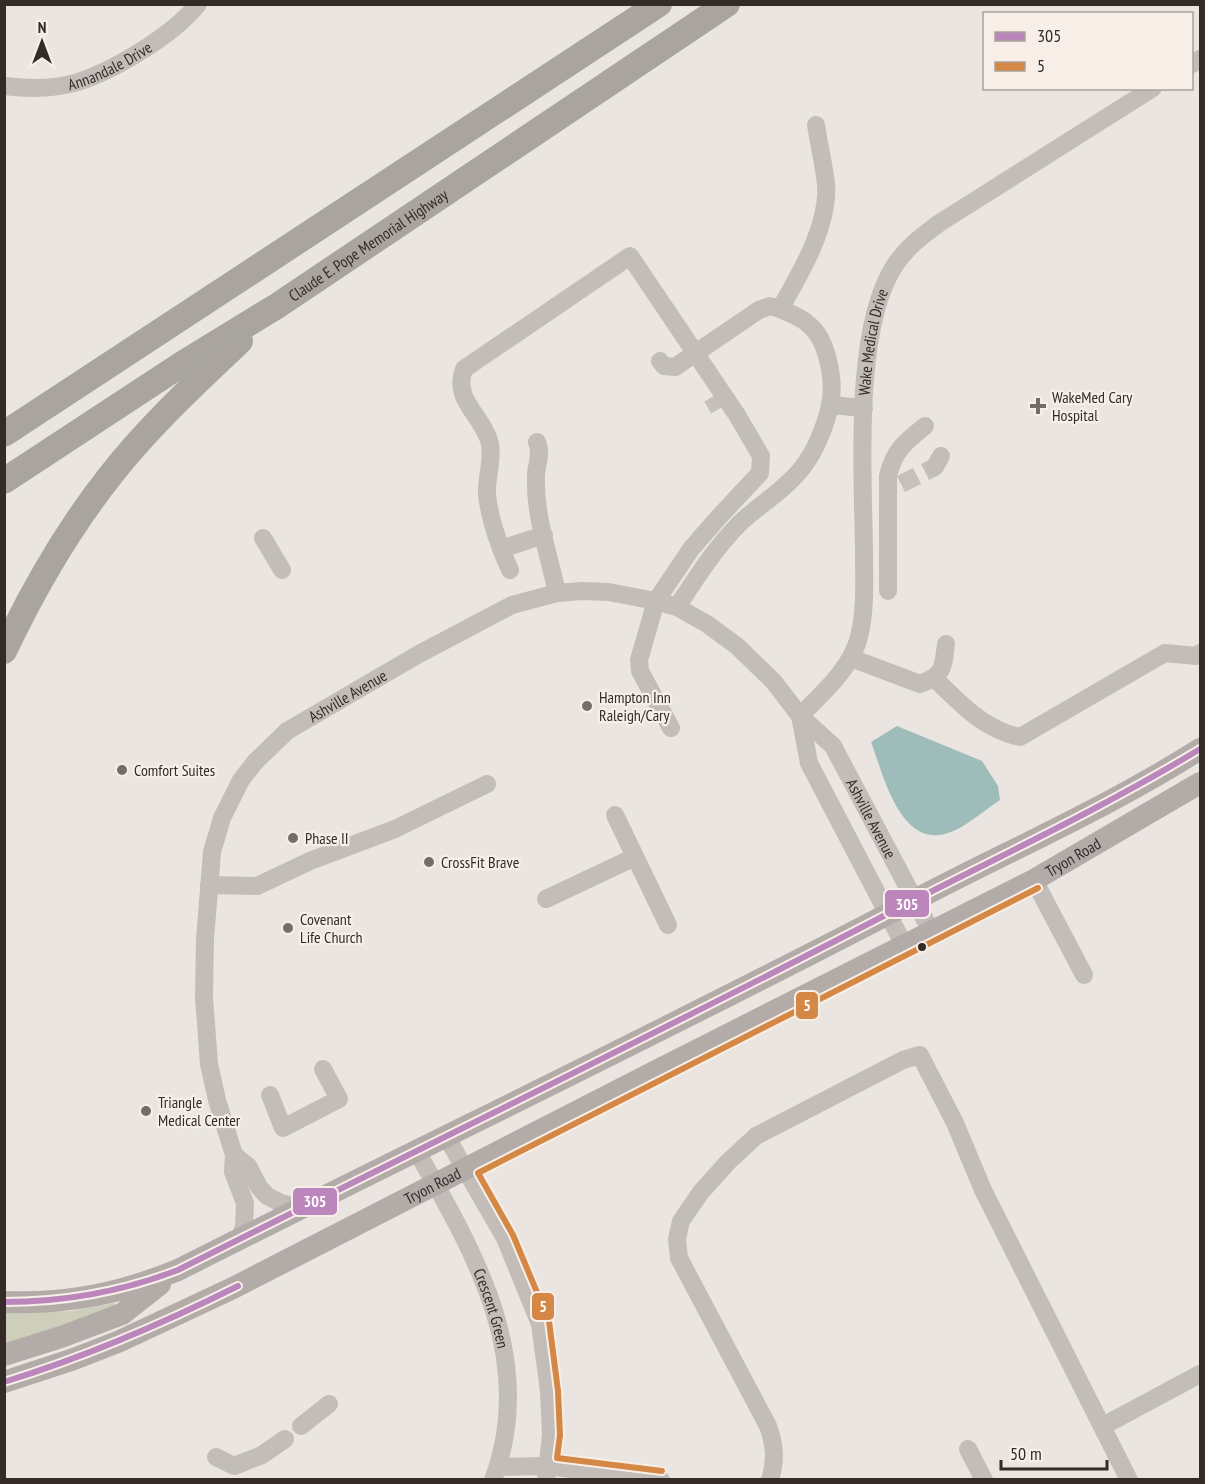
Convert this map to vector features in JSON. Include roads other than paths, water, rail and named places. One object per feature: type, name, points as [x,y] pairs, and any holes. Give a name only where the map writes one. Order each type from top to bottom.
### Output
[{"type":"highway","points":[[4,434],[659,4]]},
{"type":"highway","name":"Claude E. Pope Memorial Highway","points":[[4,481],[182,364],[277,306],[727,4]]},
{"type":"highway","points":[[4,651],[31,599],[75,524],[111,475],[159,419],[277,306]]},
{"type":"main road","name":"Tryon Road","points":[[4,1302],[34,1303],[86,1299],[114,1293],[178,1270],[416,1150],[625,1049],[1098,807],[1200,750]]},
{"type":"main road","name":"Tryon Road","points":[[4,1382],[74,1359],[159,1324],[1034,880],[1200,783]]},
{"type":"main road","points":[[4,1355],[122,1314],[178,1270]]},
{"type":"street","name":"Annandale Drive","points":[[4,86],[47,88],[78,82],[98,74],[151,45],[198,4]]},
{"type":"street","name":"Wake Medical Drive","points":[[800,716],[851,658],[859,637],[864,595],[864,408],[867,360],[874,314],[894,266],[911,244],[1020,171],[1150,90]]},
{"type":"street","points":[[780,309],[806,263],[821,224],[826,187],[816,125]]},
{"type":"street","points":[[510,570],[496,540],[487,494],[491,453],[489,442],[479,407],[460,390],[460,378],[464,369],[630,256],[696,354],[716,397],[737,415],[761,456],[760,473],[691,549],[656,601],[639,660],[640,671],[671,728]]},
{"type":"street","points":[[660,361],[664,366],[675,367],[759,310],[770,306],[809,324],[825,347],[831,379],[830,405],[813,453],[801,470],[778,492],[740,522],[708,560],[677,607]]},
{"type":"street","points":[[716,397],[737,415]]},
{"type":"street","points":[[830,405],[864,408]]},
{"type":"street","points":[[888,591],[894,486],[891,463],[900,446],[925,426]]},
{"type":"street","points":[[537,442],[540,449],[536,474],[538,515],[557,593]]},
{"type":"street","points":[[501,549],[544,535]]},
{"type":"street","points":[[263,538],[282,570]]},
{"type":"street","points":[[691,549],[708,560]]},
{"type":"street","name":"Ashville Avenue","points":[[240,1239],[244,1226],[244,1203],[233,1172],[234,1155],[217,1100],[209,1064],[204,985],[212,852],[229,803],[255,762],[287,731],[419,654],[512,605],[557,593],[608,592],[677,607],[706,624],[736,646],[774,682],[800,716],[833,746],[931,931]]},
{"type":"street","points":[[851,658],[920,684],[934,678],[943,668],[946,644]]},
{"type":"street","points":[[934,678],[973,715],[1006,734],[1020,737],[1165,653],[1196,656],[1200,653]]},
{"type":"street","name":"Ashville Avenue","points":[[800,716],[809,763],[904,945]]},
{"type":"street","points":[[209,885],[258,886],[310,861],[394,829],[487,784]]},
{"type":"street","points":[[615,815],[668,925]]},
{"type":"street","points":[[546,900],[635,857]]},
{"type":"street","points":[[1034,880],[1084,975]]},
{"type":"street","points":[[770,1479],[775,1460],[775,1445],[768,1426],[679,1258],[677,1239],[681,1221],[701,1192],[756,1136],[903,1060],[920,1055],[955,1123],[983,1190],[1129,1479]]},
{"type":"street","points":[[270,1095],[283,1128],[339,1100],[323,1069]]},
{"type":"street","points":[[446,1136],[505,1238],[540,1324],[549,1391],[551,1435],[547,1473]]},
{"type":"street","name":"Crescent Green","points":[[416,1150],[468,1245],[491,1297],[501,1329],[509,1394],[506,1434],[496,1473]]},
{"type":"street","name":"Ashville Avenue","points":[[234,1155],[248,1166],[259,1187],[267,1196],[300,1208]]},
{"type":"street","points":[[1102,1426],[1200,1374]]},
{"type":"street","points":[[301,1426],[329,1404]]},
{"type":"street","points":[[216,1457],[234,1466],[262,1455],[285,1439]]},
{"type":"street","points":[[968,1449],[984,1479]]},
{"type":"street","points":[[496,1473],[547,1473],[661,1479]]},
{"type":"street","points":[[496,1473],[529,1479]]},
{"type":"water","points":[[897,726],[982,761],[998,786],[1000,800],[952,832],[929,835],[916,829],[895,804],[871,742]]},
{"type":"tunnel","points":[[712,397],[719,409]]},
{"type":"tunnel","points":[[901,484],[935,467]]},
{"type":"place","name":"WakeMed Cary Hospital","points":[[1038,406]]},
{"type":"place","name":"Hampton Inn Raleigh/Cary","points":[[587,706]]},
{"type":"place","name":"Comfort Suites","points":[[122,770]]},
{"type":"place","name":"Phase II","points":[[293,838]]},
{"type":"place","name":"CrossFit Brave","points":[[429,862]]},
{"type":"place","name":"Covenant Life Church","points":[[288,928]]},
{"type":"place","name":"Triangle Medical Center","points":[[146,1111]]}]
